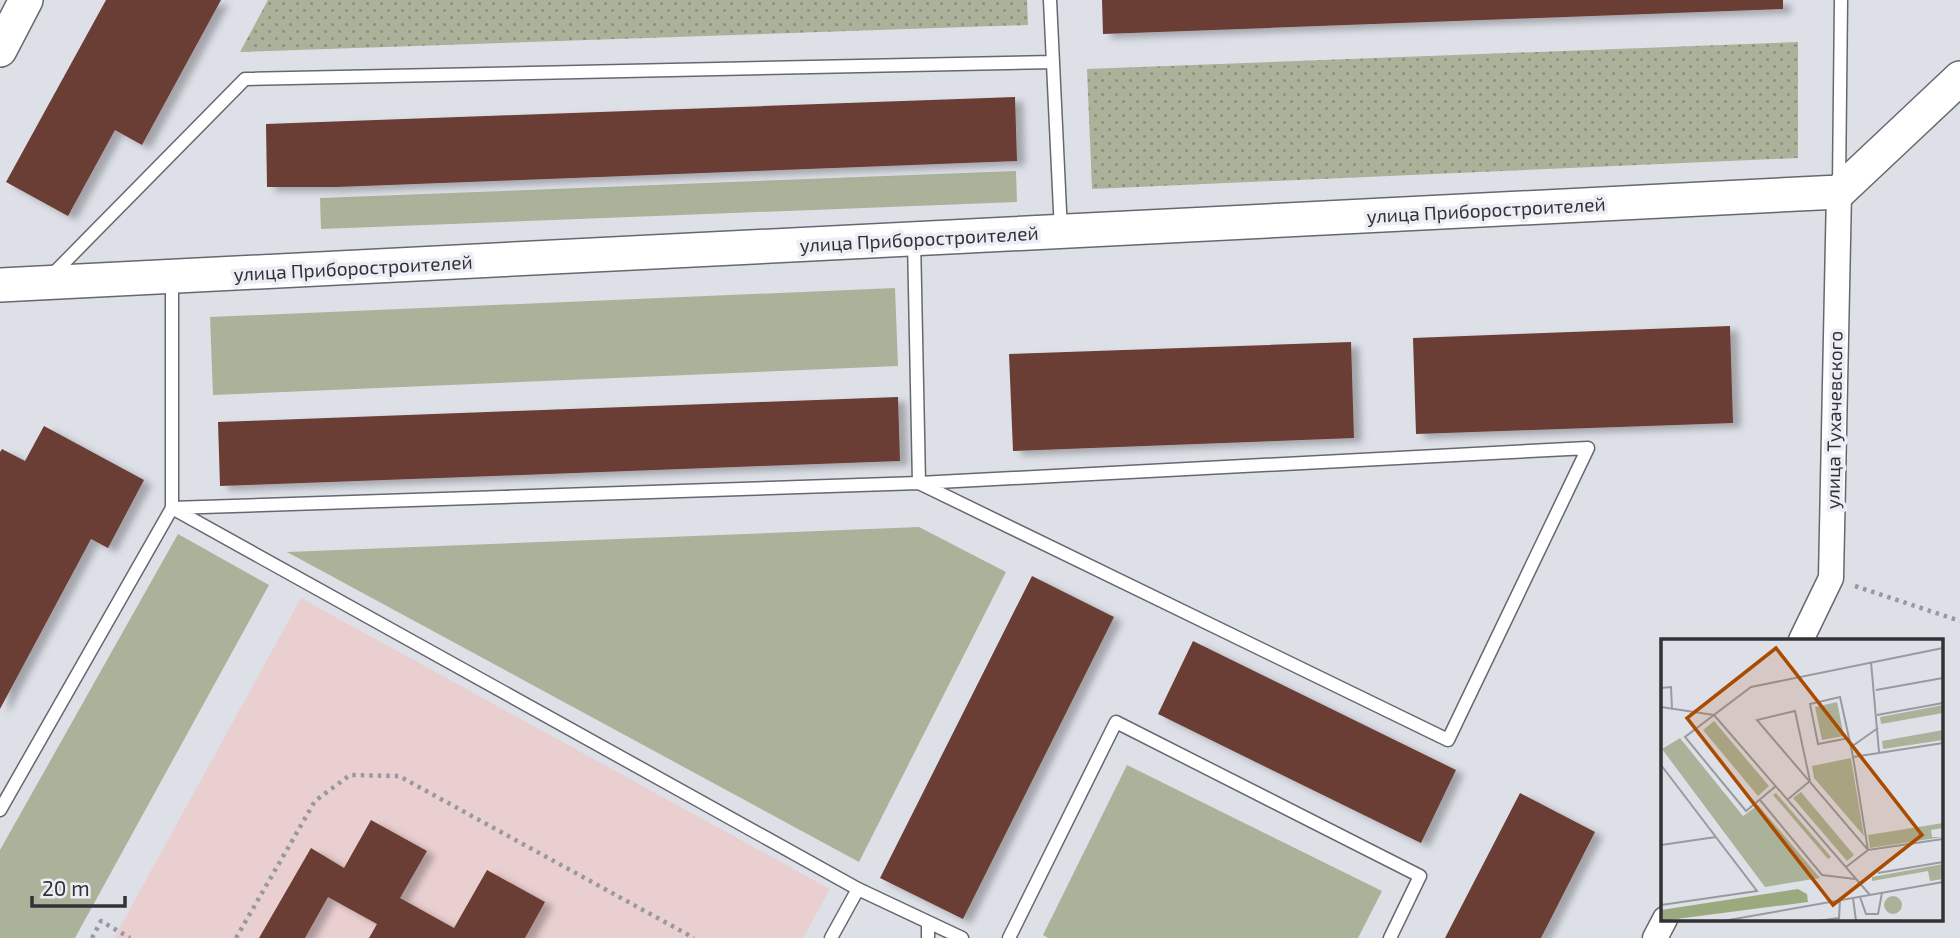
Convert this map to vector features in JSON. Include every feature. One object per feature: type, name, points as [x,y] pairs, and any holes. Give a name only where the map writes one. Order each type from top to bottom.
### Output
[{"type":"street","points":[[0,50],[26,0]]},
{"type":"street","points":[[1839,192],[1960,78]]},
{"type":"street","name":"улица Приборостроителей","points":[[0,285],[1839,192]]},
{"type":"street","name":"улица Тухачевского","points":[[1801,639],[1831,578],[1839,192]]},
{"type":"street","points":[[1655,938],[1664,920]]},
{"type":"lane","points":[[1050,0],[1061,232]]},
{"type":"lane","points":[[1839,192],[1841,0]]},
{"type":"lane","points":[[44,283],[245,79],[1053,62]]},
{"type":"lane","points":[[914,239],[919,484]]},
{"type":"lane","points":[[0,810],[172,508],[172,277]]},
{"type":"lane","points":[[172,508],[919,484],[1588,448],[1448,740],[919,484]]},
{"type":"lane","points":[[172,508],[859,889],[962,938]]},
{"type":"lane","points":[[1009,938],[1116,722],[1420,876],[1390,938]]},
{"type":"lane","points":[[831,938],[859,889]]},
{"type":"lane","points":[[928,922],[928,938]]},
{"type":"path","points":[[1831,578],[1960,621]]},
{"type":"path","points":[[236,938],[315,801],[350,775],[399,776],[694,938]]},
{"type":"path","points":[[92,938],[101,921],[130,938]]},
{"type":"shaded area","points":[[301,598],[830,889],[803,938],[114,938]]},
{"type":"green space","points":[[268,0],[1027,0],[1028,25],[240,52]]},
{"type":"green space","points":[[1798,42],[1798,158],[1092,189],[1087,69]]},
{"type":"green space","points":[[1016,171],[1017,202],[321,229],[320,198]]},
{"type":"green space","points":[[895,288],[898,366],[213,395],[210,317]]},
{"type":"green space","points":[[919,527],[1006,572],[859,862],[287,552]]},
{"type":"green space","points":[[178,534],[269,585],[75,938],[0,938],[0,850]]},
{"type":"green space","points":[[1127,765],[1382,891],[1358,938],[1048,938],[1043,935]]},
{"type":"building","points":[[106,0],[221,0],[142,145],[115,130],[68,216],[6,182]]},
{"type":"building","points":[[1102,0],[1783,0],[1783,9],[1103,34]]},
{"type":"building","points":[[1015,97],[1017,161],[336,187],[267,187],[266,124]]},
{"type":"building","points":[[1730,326],[1733,423],[1416,434],[1413,338]]},
{"type":"building","points":[[1351,342],[1354,438],[1013,451],[1009,354]]},
{"type":"building","points":[[898,397],[900,461],[220,486],[218,422]]},
{"type":"building","points":[[44,426],[144,480],[108,548],[91,539],[0,709],[0,452],[2,449],[25,461]]},
{"type":"building","points":[[1032,576],[1114,617],[963,919],[880,878]]},
{"type":"building","points":[[1193,641],[1456,770],[1421,843],[1158,714]]},
{"type":"building","points":[[1520,793],[1595,832],[1541,938],[1445,938]]},
{"type":"building","points":[[371,820],[427,851],[400,898],[454,928],[487,870],[545,902],[525,938],[369,938],[377,924],[328,897],[305,938],[259,938],[311,848],[344,868]]}]
